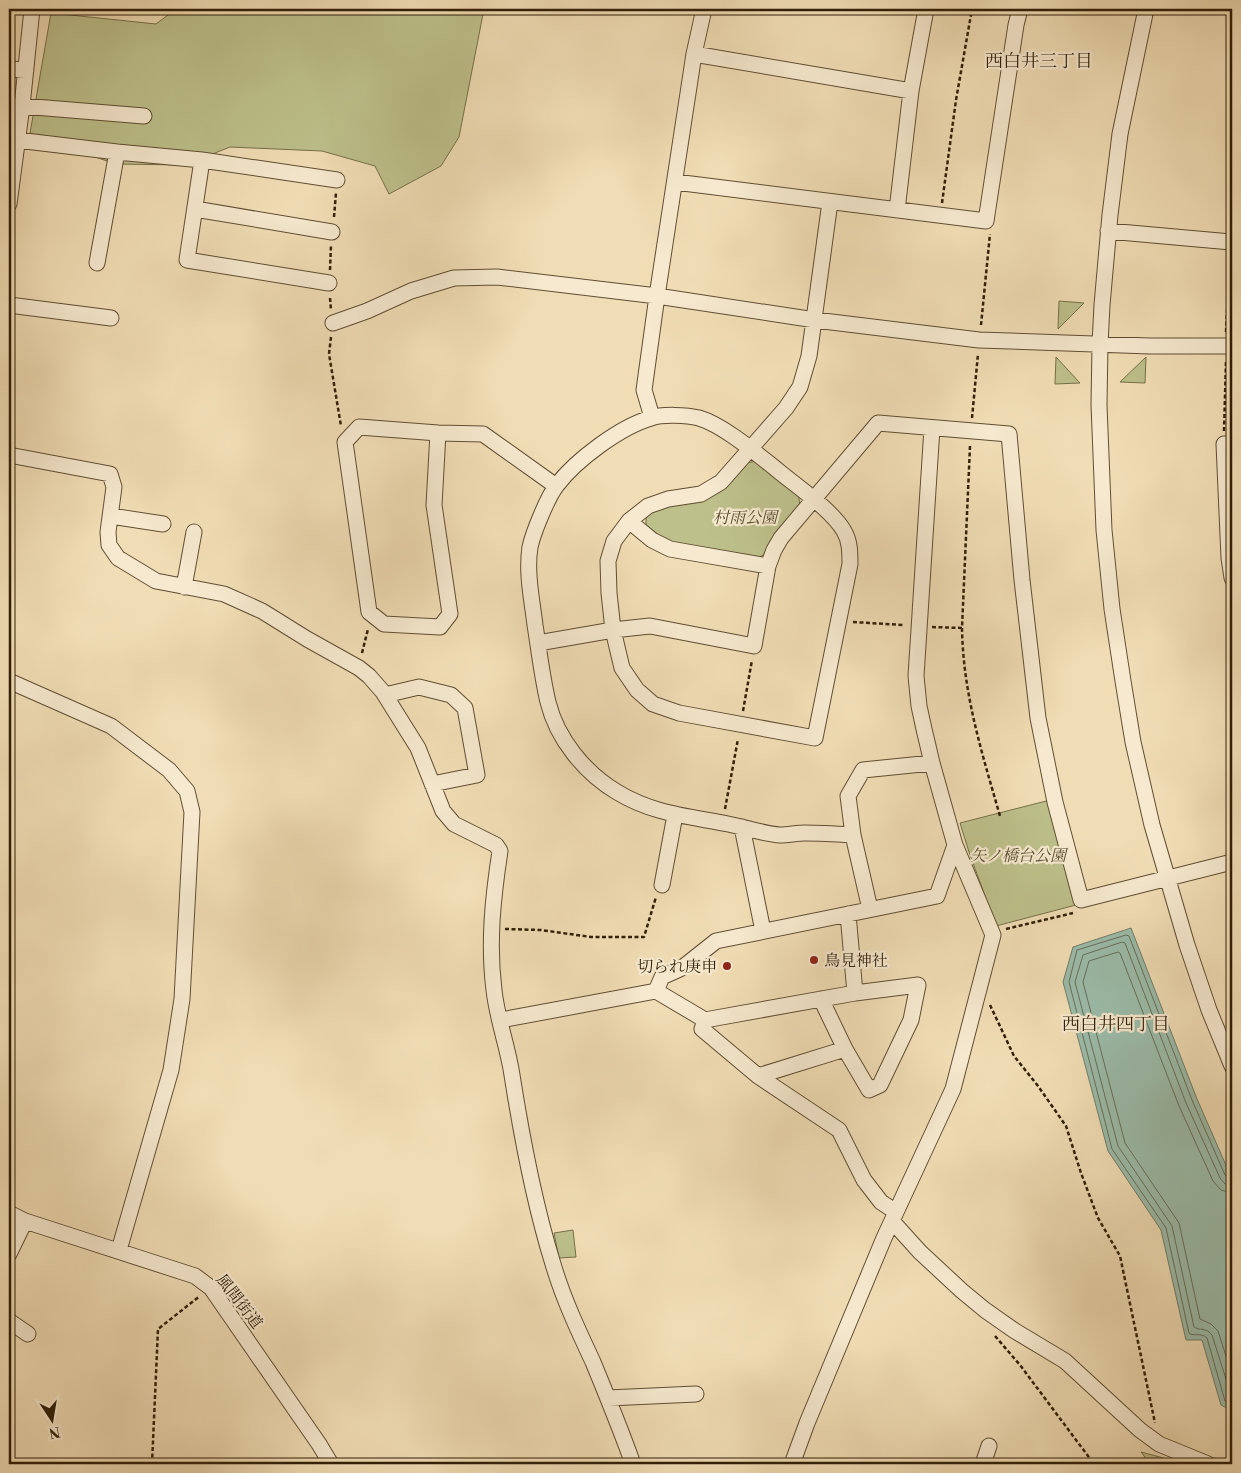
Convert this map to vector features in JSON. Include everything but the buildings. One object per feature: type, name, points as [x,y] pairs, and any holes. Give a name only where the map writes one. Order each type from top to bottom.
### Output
[{"type":"street","points":[[9,204],[32,9]]},
{"type":"street","points":[[652,417],[644,390],[694,54],[704,9]]},
{"type":"street","points":[[897,210],[911,91],[926,9]]},
{"type":"street","points":[[675,182],[986,221],[1020,9]]},
{"type":"street","points":[[1146,9],[1120,134],[1108,231],[1100,344],[1104,530],[1112,610],[1133,742],[1152,825],[1187,945],[1209,1010],[1232,1066]]},
{"type":"street","points":[[694,54],[911,91]]},
{"type":"street","points":[[9,69],[26,70]]},
{"type":"street","points":[[22,106],[144,116]]},
{"type":"street","points":[[18,140],[202,160],[338,180]]},
{"type":"street","points":[[97,263],[117,152]]},
{"type":"street","points":[[202,160],[187,260],[329,283]]},
{"type":"street","points":[[830,202],[815,320],[809,356],[800,387],[786,408],[750,448],[722,482],[701,494],[668,499],[648,506],[629,521],[614,541],[608,561],[608,593],[613,630],[622,668],[637,690],[653,704],[679,713],[815,738],[850,564],[850,549],[845,532],[834,518],[814,499],[750,448],[718,426],[699,418],[652,417],[619,432],[585,457],[556,486],[542,515],[530,547],[529,581],[548,703],[562,736],[581,762],[595,777],[643,806],[675,815],[779,835],[806,833],[853,834]]},
{"type":"street","points":[[194,209],[332,232]]},
{"type":"street","points":[[1108,231],[1232,244]]},
{"type":"street","points":[[333,323],[367,311],[411,291],[454,278],[497,277],[657,296],[815,320],[979,340],[1228,346]]},
{"type":"street","points":[[9,306],[111,318]]},
{"type":"street","points":[[538,643],[613,630],[650,626],[754,646],[768,566],[774,550],[781,538],[878,423],[1010,434],[1022,580],[1038,718],[1055,802],[1081,900],[1232,862]]},
{"type":"street","points":[[438,432],[434,505],[450,614],[440,627],[384,624],[370,612],[345,442],[359,427],[483,434],[556,486]]},
{"type":"street","points":[[797,1462],[806,1422],[894,1216],[953,1089],[993,934],[955,844],[932,763],[919,706],[916,676],[932,428]]},
{"type":"street","points":[[1228,444],[1229,558],[1232,578]]},
{"type":"street","points":[[9,455],[110,474],[114,487],[108,532],[109,545],[118,558],[156,581],[224,594],[262,611],[369,676],[385,695],[418,748],[444,811],[454,824],[496,845],[500,851],[491,929],[494,992],[512,1073],[522,1134],[536,1200],[553,1264],[570,1310],[634,1464]]},
{"type":"street","points":[[110,516],[163,524]]},
{"type":"street","points":[[629,521],[652,540],[670,549],[768,566]]},
{"type":"street","points":[[184,587],[194,532]]},
{"type":"street","points":[[9,681],[111,726],[169,770],[187,790],[192,812],[182,999],[171,1070],[119,1250]]},
{"type":"street","points":[[385,695],[419,687],[451,695],[465,708],[477,775],[432,784]]},
{"type":"street","points":[[870,909],[853,834],[848,796],[863,770],[932,763]]},
{"type":"street","points":[[662,885],[675,815]]},
{"type":"street","points":[[742,827],[763,931]]},
{"type":"street","points":[[656,991],[662,977],[682,968],[716,941],[937,896],[955,844]]},
{"type":"street","points":[[848,914],[856,993]]},
{"type":"street","points":[[500,1020],[656,991],[705,1020],[821,999],[856,993],[918,986],[911,1020],[880,1085],[869,1090],[845,1049],[821,999]]},
{"type":"street","points":[[705,1020],[702,1029],[758,1076],[838,1130],[864,1180],[894,1216],[920,1252],[962,1291],[1015,1331],[1065,1361],[1140,1430],[1160,1444],[1208,1464]]},
{"type":"street","points":[[758,1076],[845,1049]]},
{"type":"street","name":"風間街道","points":[[9,1213],[25,1221],[195,1276],[212,1288],[314,1436],[331,1464]]},
{"type":"street","points":[[9,1254],[25,1221]]},
{"type":"street","points":[[9,1320],[28,1334]]},
{"type":"street","points":[[608,1398],[696,1394]]},
{"type":"street","points":[[983,1464],[989,1446]]},
{"type":"path","points":[[941,215],[956,100],[972,9]]},
{"type":"path","points":[[981,329],[991,226],[986,221]]},
{"type":"path","points":[[1228,444],[1228,346],[1232,244]]},
{"type":"path","points":[[978,347],[971,431],[962,652],[965,678],[976,732],[1000,816]]},
{"type":"path","points":[[358,668],[367,634],[370,612]]},
{"type":"path","points":[[839,621],[962,628]]},
{"type":"path","points":[[491,929],[541,930],[591,936],[644,937],[660,886],[662,885]]},
{"type":"path","points":[[1002,929],[1078,912]]},
{"type":"path","points":[[977,996],[989,1002],[1014,1056],[1066,1126],[1098,1218],[1120,1256],[1160,1444]]},
{"type":"path","points":[[152,1464],[158,1329],[212,1288]]},
{"type":"path","points":[[992,1332],[1020,1365],[1094,1464]]},
{"type":"green space","points":[[176,9],[484,9],[459,137],[441,166],[389,194],[375,166],[322,151],[230,147],[185,165],[115,164],[30,133],[51,13],[156,24]]},
{"type":"green space","points":[[1059,301],[1084,303],[1058,329]]},
{"type":"green space","points":[[1056,357],[1080,383],[1055,384]]},
{"type":"green space","points":[[1146,357],[1145,383],[1120,382]]},
{"type":"green space","name":"村雨公園","points":[[757,461],[798,492],[800,506],[768,553],[757,558],[676,544],[660,536],[646,525],[646,511],[708,493],[746,463]]},
{"type":"green space","name":"矢ノ橋台公園","points":[[1050,800],[1076,905],[996,926],[960,823]]},
{"type":"green space","points":[[573,1230],[576,1257],[559,1258],[554,1233]]},
{"type":"green space","points":[[1141,1452],[1160,1457],[1178,1464],[1150,1464]]},
{"type":"water","points":[[1131,928],[1197,1099],[1232,1179],[1232,1411],[1221,1405],[1202,1340],[1186,1340],[1161,1230],[1108,1151],[1063,982],[1073,947]]},
{"type":"place","name":"鳥見神社","points":[[814,960]]},
{"type":"place","name":"切られ庚申","points":[[727,966]]},
{"type":"district","name":"西白井三丁目","points":[[1039,61]]},
{"type":"district","name":"西白井四丁目","points":[[1116,1024]]}]
